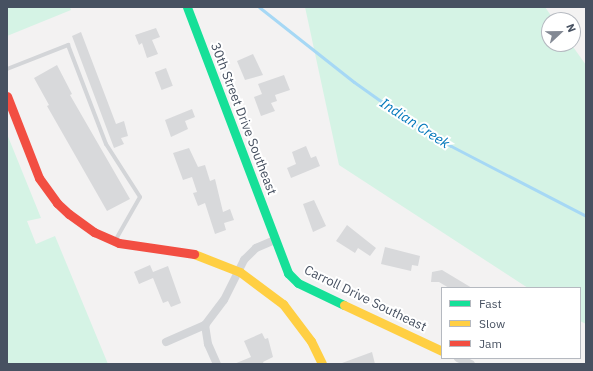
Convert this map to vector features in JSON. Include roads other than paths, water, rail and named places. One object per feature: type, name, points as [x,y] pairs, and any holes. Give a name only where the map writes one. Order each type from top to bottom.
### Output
[{"type":"street","name":"30th Street Drive Southeast","points":[[187,7],[275,240]]},
{"type":"street","points":[[7,96],[33,164],[47,190],[57,203],[81,224],[114,241],[185,252],[206,257],[240,272],[283,304],[311,341],[322,364]]},
{"type":"street","points":[[166,342],[205,325],[224,300],[249,253],[275,240]]},
{"type":"street","name":"Carroll Drive Southeast","points":[[275,240],[288,273],[298,283],[441,351]]},
{"type":"street","points":[[205,325],[208,344],[217,364]]},
{"type":"street","points":[[460,359],[471,364]]},
{"type":"lane","points":[[7,69],[68,44],[106,144],[140,197],[114,241]]},
{"type":"waterway","name":"Indian Creek","points":[[259,7],[354,82],[403,117],[451,146],[586,216]]}]
